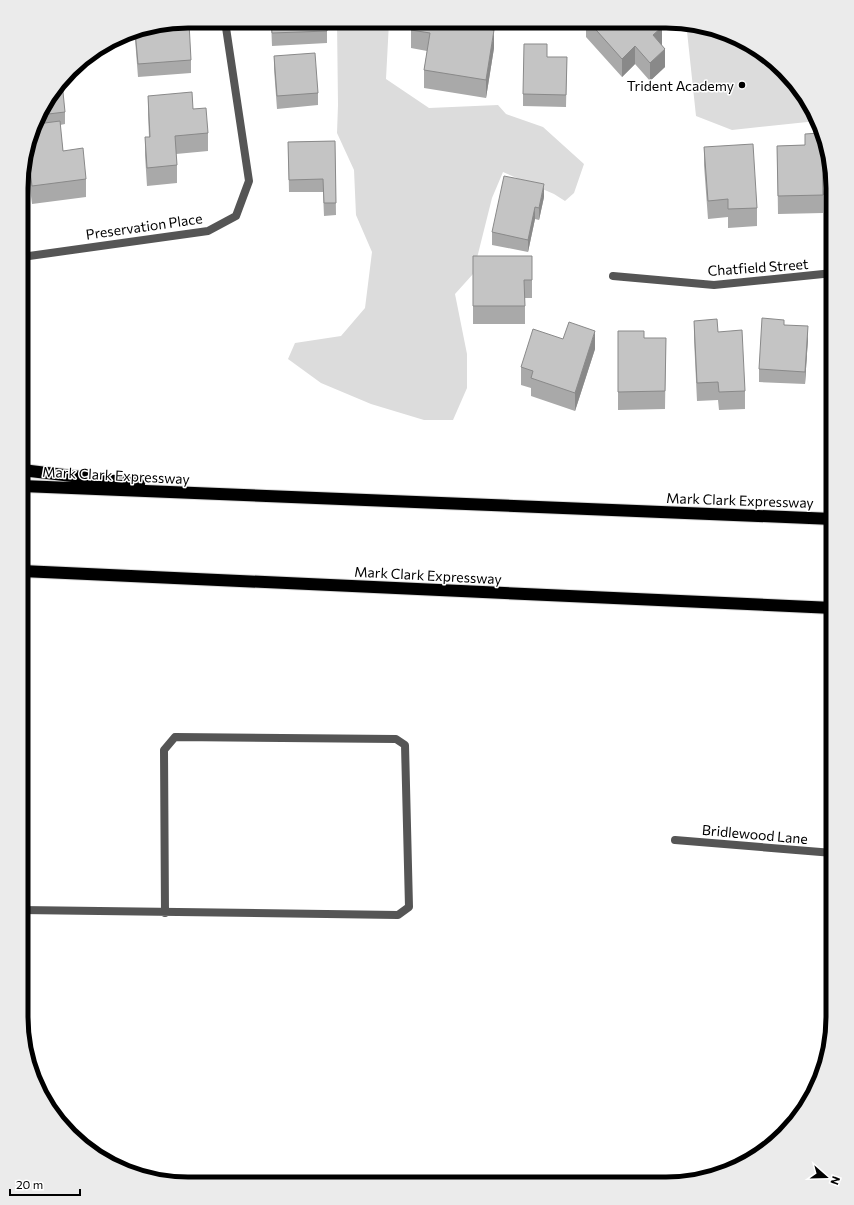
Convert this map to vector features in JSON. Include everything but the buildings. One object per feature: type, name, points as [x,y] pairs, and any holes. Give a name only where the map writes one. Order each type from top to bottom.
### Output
[{"type":"highway","points":[[28,471],[235,496]]},
{"type":"highway","name":"Mark Clark Expressway","points":[[28,486],[235,496],[826,519]]},
{"type":"highway","name":"Mark Clark Expressway","points":[[28,571],[826,608]]},
{"type":"street","name":"Preservation Place","points":[[28,256],[208,231],[236,216],[249,181],[226,28]]},
{"type":"street","name":"Chatfield Street","points":[[613,276],[714,285],[826,274]]},
{"type":"street","points":[[28,910],[165,913],[398,915],[409,907],[405,745],[396,739],[175,736],[164,750],[165,913]]},
{"type":"street","name":"Bridlewood Lane","points":[[675,840],[826,852]]},
{"type":"shaded area","points":[[337,28],[389,28],[386,79],[429,108],[498,105],[506,114],[543,127],[584,164],[574,193],[565,201],[554,194],[503,172],[492,198],[473,274],[455,294],[467,354],[467,388],[453,420],[424,420],[371,404],[321,383],[288,359],[295,343],[341,336],[365,308],[372,252],[356,215],[354,170],[337,133]]},
{"type":"shaded area","name":"Trident Academy","points":[[687,29],[718,36],[737,44],[764,61],[793,90],[812,122],[732,130],[696,116]]},
{"type":"place","name":"Trident Academy","points":[[742,85]]}]
